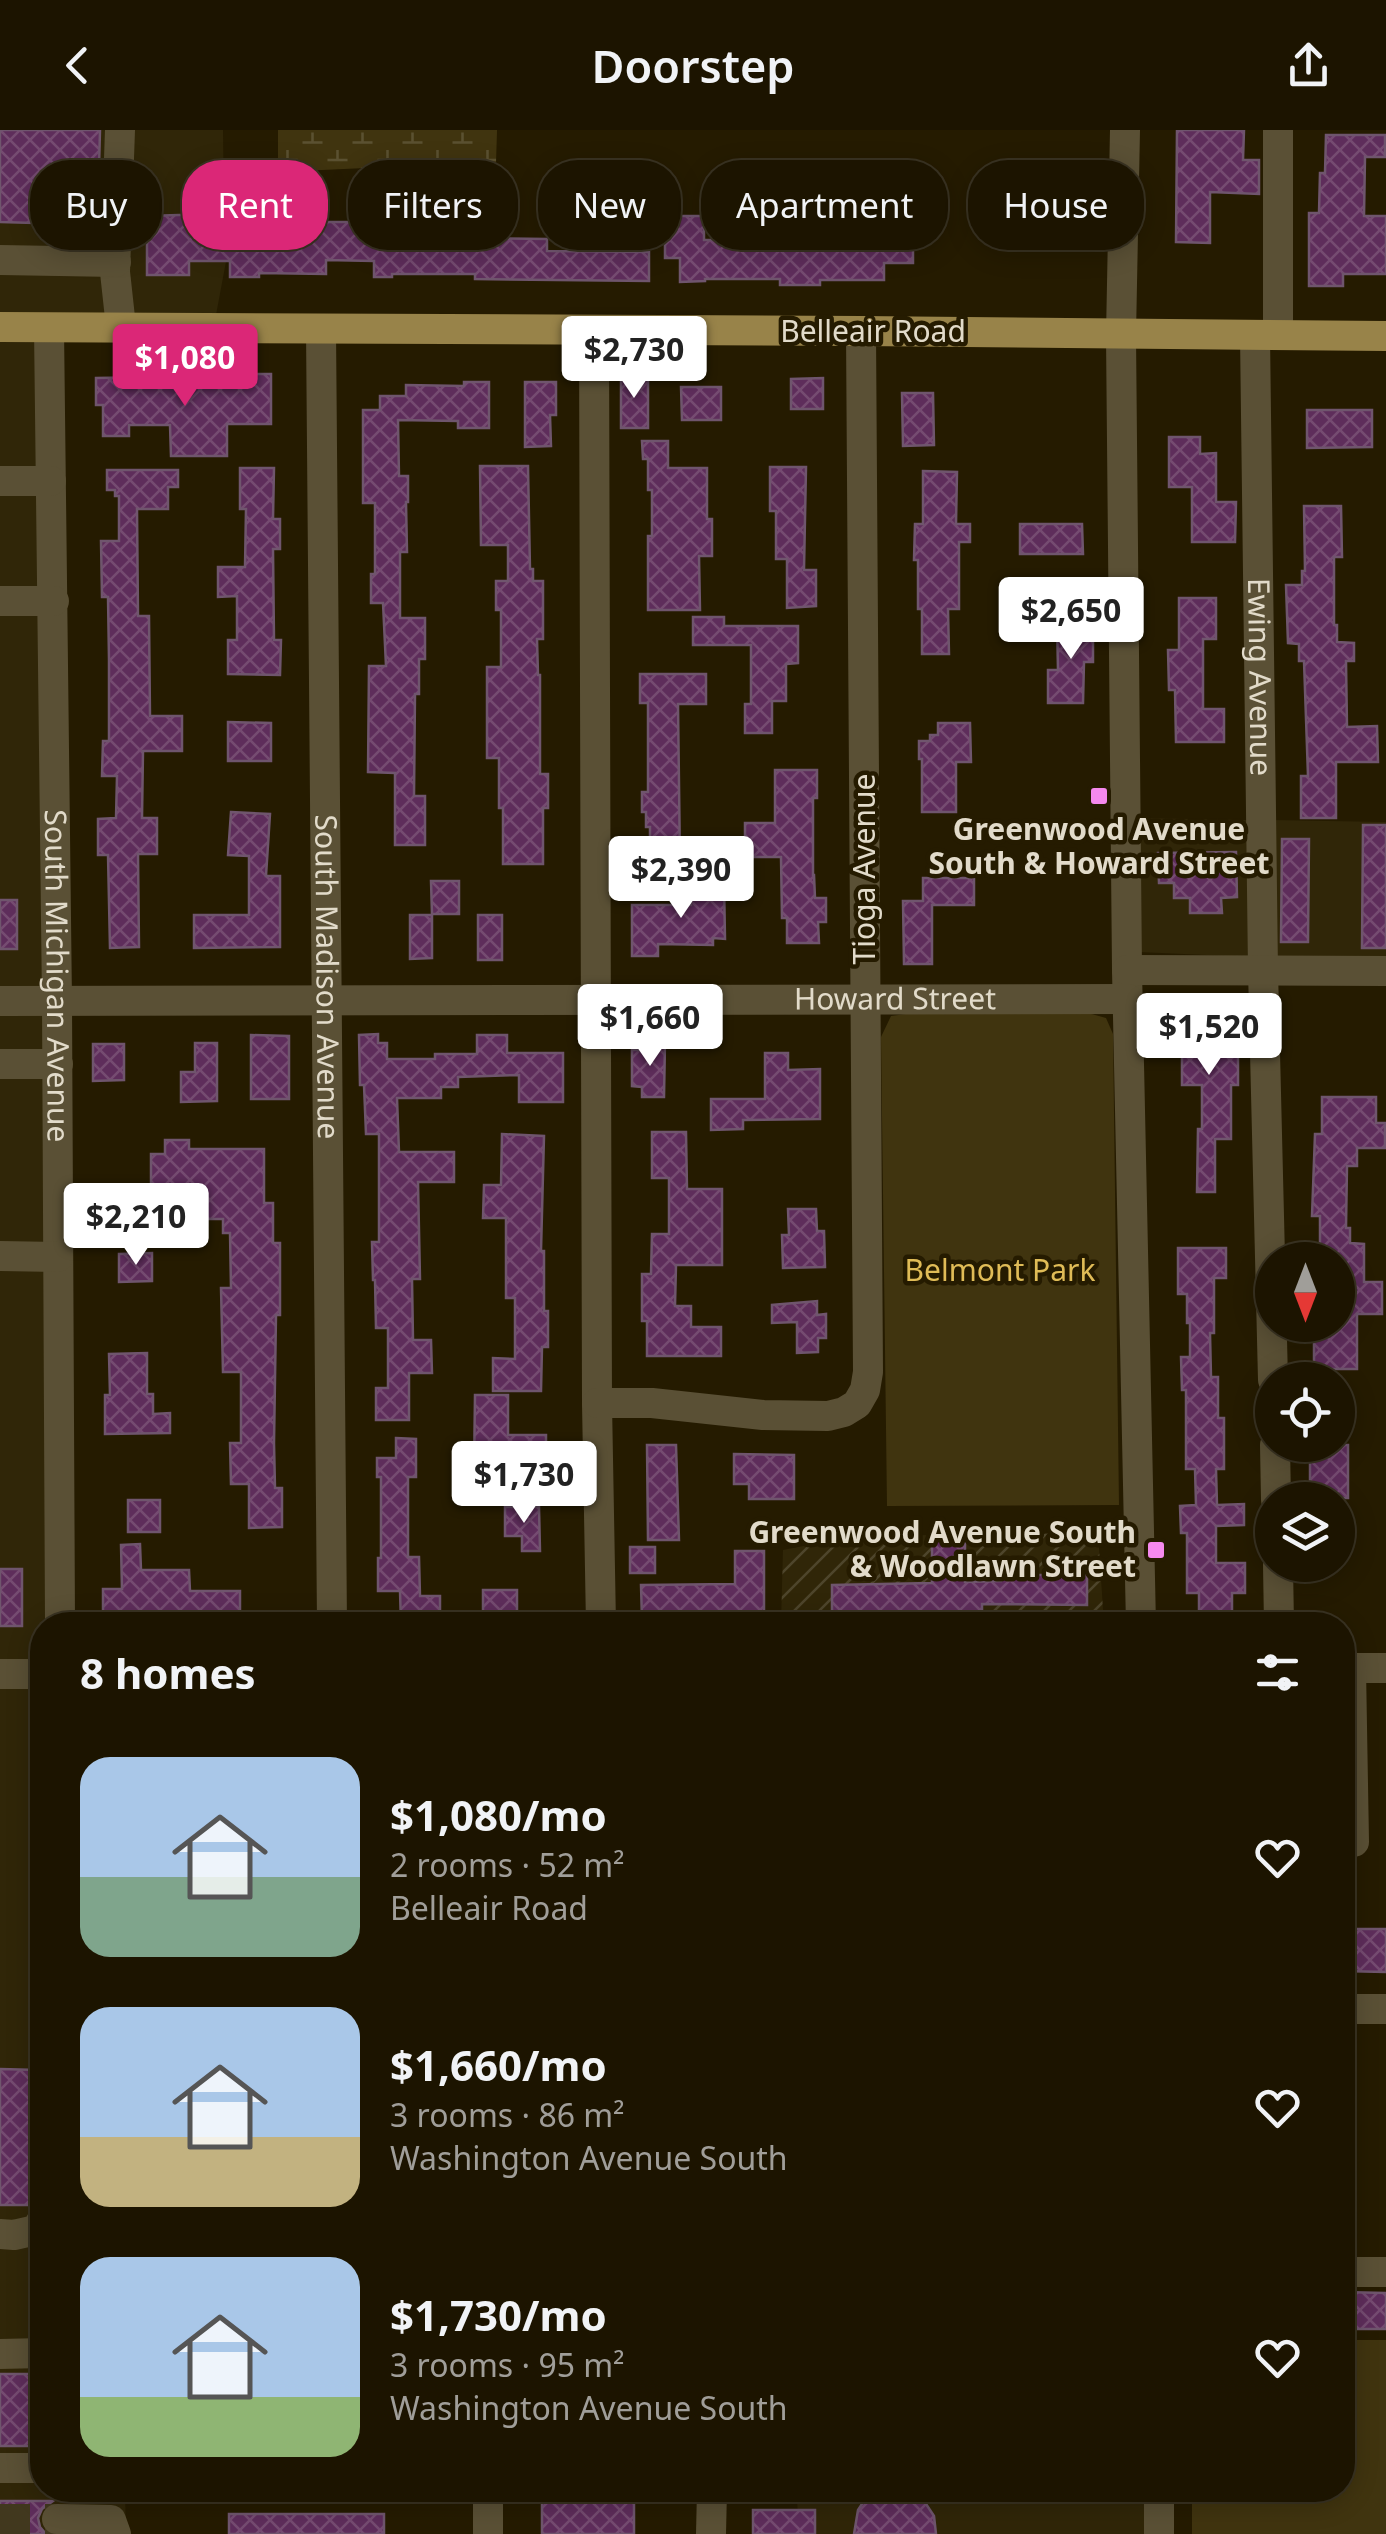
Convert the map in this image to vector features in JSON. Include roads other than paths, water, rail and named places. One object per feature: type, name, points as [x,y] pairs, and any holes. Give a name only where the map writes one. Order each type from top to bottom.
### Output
[{"type":"main road","name":"Belleair Road","points":[[0,328],[1386,336]]},
{"type":"street","points":[[120,130],[116,262],[122,327]]},
{"type":"street","points":[[1125,130],[1121,334],[1127,984],[1141,1612]]},
{"type":"street","name":"Ewing Avenue","points":[[1273,1362],[1263,970],[1266,335],[1278,130]]},
{"type":"street","points":[[0,260],[116,262]]},
{"type":"street","name":"South Michigan Avenue","points":[[49,328],[58,1002],[60,1612]]},
{"type":"street","name":"South Madison Avenue","points":[[321,329],[332,1612]]},
{"type":"street","points":[[594,330],[597,1403],[602,1612]]},
{"type":"street","name":"Tioga Avenue","points":[[597,1403],[652,1403],[763,1415],[828,1416],[857,1404],[865,1390],[868,1372],[861,331]]},
{"type":"street","points":[[0,482],[51,482]]},
{"type":"street","points":[[0,602],[54,602]]},
{"type":"street","name":"Howard Street","points":[[0,1001],[866,1000],[1127,984],[1263,970],[1386,972]]},
{"type":"street","points":[[0,1064],[58,1064]]},
{"type":"street","points":[[0,1256],[58,1257]]},
{"type":"street","points":[[1279,1582],[1280,1612]]},
{"type":"street","points":[[1355,1668],[1386,1668]]},
{"type":"street","points":[[0,1674],[30,1674]]},
{"type":"street","points":[[1355,2009],[1386,2008]]},
{"type":"street","points":[[0,2234],[30,2231]]},
{"type":"street","points":[[1355,2272],[1386,2272]]},
{"type":"street","points":[[0,2354],[30,2353]]},
{"type":"street","points":[[0,2468],[30,2468]]},
{"type":"street","points":[[488,2502],[488,2534]]},
{"type":"street","points":[[711,2534],[712,2502]]},
{"type":"street","points":[[1159,2502],[1159,2534]]},
{"type":"street","points":[[57,2519],[117,2530]]},
{"type":"tunnel","points":[[0,2519],[57,2519]]},
{"type":"place","name":"Greenwood Avenue South & Howard Street","points":[[1099,796]]},
{"type":"place","name":"Greenwood Avenue South & Woodlawn Street","points":[[1156,1550]]},
{"type":"park label","name":"Belmont Park","points":[[1000,1271]]}]
